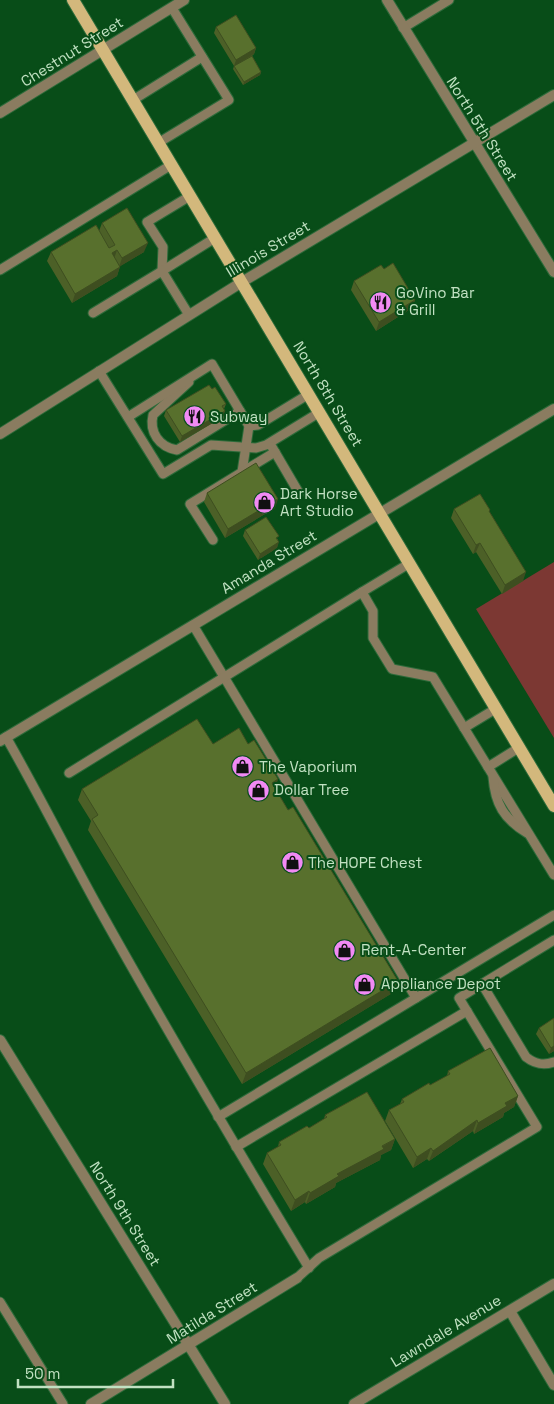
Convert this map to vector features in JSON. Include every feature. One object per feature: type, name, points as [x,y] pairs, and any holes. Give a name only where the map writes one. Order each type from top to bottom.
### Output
[{"type":"main road","name":"North 8th Street","points":[[73,0],[554,806]]},
{"type":"street","name":"Chestnut Street","points":[[0,113],[184,0]]},
{"type":"street","name":"North 5th Street","points":[[387,0],[473,144],[550,257],[554,272]]},
{"type":"street","name":"Illinois Street","points":[[0,434],[242,282],[554,95]]},
{"type":"street","name":"Amanda Street","points":[[3,739],[554,409]]},
{"type":"street","points":[[0,728],[3,739]]},
{"type":"street","name":"North 9th Street","points":[[0,1040],[225,1404]]},
{"type":"street","name":"Matilda Street","points":[[91,1404],[297,1278]]},
{"type":"street","name":"Lawndale Avenue","points":[[354,1404],[554,1284]]},
{"type":"street","points":[[510,1311],[554,1385]]},
{"type":"lane","points":[[403,28],[449,0]]},
{"type":"lane","points":[[158,143],[229,100],[172,8]]},
{"type":"lane","points":[[133,100],[202,57]]},
{"type":"lane","points":[[0,270],[171,165]]},
{"type":"lane","points":[[189,315],[162,271],[163,247],[147,222],[190,196]]},
{"type":"lane","points":[[93,313],[215,238]]},
{"type":"lane","points":[[128,417],[212,364],[250,426],[242,472]]},
{"type":"lane","points":[[99,372],[163,474],[211,445],[256,448],[269,443],[320,412]]},
{"type":"lane","points":[[194,376],[181,391],[153,415],[151,423],[159,442],[167,448],[177,450],[240,411]]},
{"type":"lane","points":[[250,426],[258,425],[309,394]]},
{"type":"lane","points":[[269,443],[299,493]]},
{"type":"lane","points":[[213,540],[190,504],[275,452]]},
{"type":"lane","points":[[69,773],[410,563]]},
{"type":"lane","points":[[362,592],[373,611],[373,638],[392,669],[433,677],[554,876]]},
{"type":"lane","points":[[193,625],[416,998]]},
{"type":"lane","points":[[464,728],[497,708]]},
{"type":"lane","points":[[3,739],[34,784],[97,906],[218,1117],[309,1268]]},
{"type":"lane","points":[[490,770],[520,747]]},
{"type":"lane","points":[[218,1117],[554,916]]},
{"type":"lane","points":[[297,1278],[319,1258],[537,1127],[459,998],[554,940]]},
{"type":"lane","points":[[482,984],[526,1057],[534,1062],[547,1065],[554,1062]]},
{"type":"lane","points":[[236,1147],[467,1011]]},
{"type":"lane","points":[[0,1302],[63,1404]]},
{"type":"shaded area","points":[[554,562],[554,738],[476,609]]},
{"type":"building","points":[[236,15],[256,48],[236,60],[216,27]]},
{"type":"building","points":[[252,56],[261,72],[244,82],[234,66]]},
{"type":"building","points":[[127,208],[148,243],[122,258],[117,250],[112,253],[120,267],[75,294],[51,252],[96,225],[109,248],[115,245],[102,223]]},
{"type":"building","points":[[393,263],[415,300],[379,322],[354,281],[381,265],[384,269]]},
{"type":"building","points":[[209,385],[212,389],[215,387],[226,404],[222,406],[225,411],[182,436],[166,410]]},
{"type":"building","points":[[256,463],[278,499],[228,529],[207,493]]},
{"type":"building","points":[[480,494],[526,572],[505,585],[480,543],[476,545],[454,509]]},
{"type":"building","points":[[266,517],[279,536],[276,538],[279,542],[260,554],[245,530]]},
{"type":"building","points":[[197,719],[213,744],[239,728],[248,744],[254,740],[278,779],[272,783],[288,810],[293,807],[398,981],[246,1073],[92,819],[98,815],[82,789]]},
{"type":"building","points":[[554,1018],[554,1046],[551,1048],[539,1028]]},
{"type":"building","points":[[490,1048],[518,1096],[505,1103],[507,1106],[478,1123],[477,1120],[433,1151],[431,1148],[417,1157],[389,1110],[404,1102],[402,1099],[429,1083],[430,1085],[450,1074],[448,1071]]},
{"type":"building","points":[[367,1092],[395,1139],[382,1146],[384,1149],[337,1174],[339,1176],[295,1200],[267,1153],[281,1145],[279,1142],[307,1126],[309,1128],[327,1117],[325,1115]]},
{"type":"place","name":"GoVino Bar & Grill","points":[[380,302]]},
{"type":"place","name":"Subway","points":[[194,417]]},
{"type":"place","name":"Dark Horse Art Studio","points":[[264,503]]},
{"type":"place","name":"The Vaporium","points":[[243,767]]},
{"type":"place","name":"Dollar Tree","points":[[258,790]]},
{"type":"place","name":"The HOPE Chest","points":[[292,863]]},
{"type":"place","name":"Rent-A-Center","points":[[345,950]]},
{"type":"place","name":"Appliance Depot","points":[[365,984]]}]
